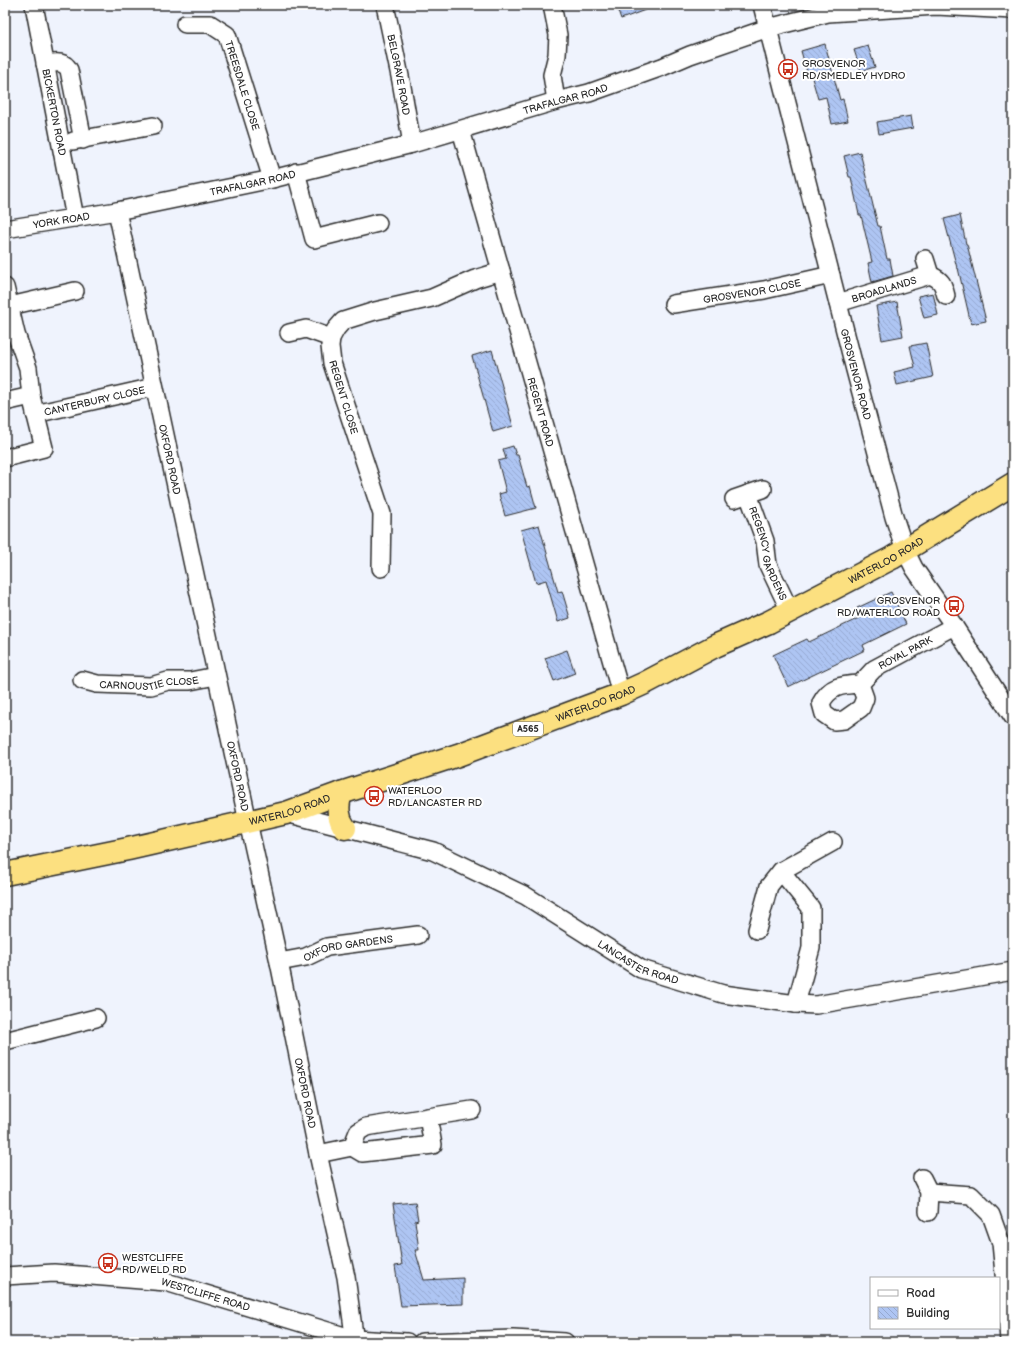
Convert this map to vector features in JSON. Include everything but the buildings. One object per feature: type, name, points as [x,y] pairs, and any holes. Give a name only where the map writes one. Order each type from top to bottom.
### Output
[{"type":"highway","name":"WATERLOO ROAD","points":[[5,874],[286,814],[342,793],[458,755],[621,694],[715,646],[769,622],[905,550],[1013,484]]},
{"type":"highway","points":[[342,793],[338,805],[339,818],[345,828]]},
{"type":"street","name":"BICKERTON ROAD","points":[[34,5],[75,218]]},
{"type":"street","name":"BELGRAVE ROAD","points":[[385,5],[401,81],[412,144]]},
{"type":"street","points":[[552,5],[558,35],[557,55],[552,75],[556,101]]},
{"type":"street","name":"GROSVENOR ROAD","points":[[762,5],[894,517],[905,550],[914,568],[954,626],[1013,717]]},
{"type":"street","name":"TRAFALGAR ROAD","points":[[117,211],[272,179],[412,144],[556,101],[589,94],[690,55],[827,9],[936,6],[1013,10]]},
{"type":"street","name":"TREESDALE CLOSE","points":[[185,24],[210,24],[227,35],[272,179]]},
{"type":"street","points":[[45,64],[61,62],[66,65],[69,70],[83,140]]},
{"type":"street","points":[[60,144],[153,126]]},
{"type":"street","name":"REGENT ROAD","points":[[461,130],[621,694]]},
{"type":"street","points":[[296,172],[314,239],[378,222]]},
{"type":"street","name":"YORK ROAD","points":[[5,229],[117,211]]},
{"type":"street","name":"OXFORD ROAD","points":[[117,211],[216,676],[279,962],[318,1154],[346,1277],[355,1340]]},
{"type":"street","name":"BROADLANDS","points":[[838,303],[927,267],[943,284],[946,296]]},
{"type":"street","points":[[289,333],[306,329],[331,338],[343,321],[375,311],[432,298],[475,279],[501,271]]},
{"type":"street","name":"GROSVENOR CLOSE","points":[[673,304],[764,290],[831,275]]},
{"type":"street","name":"CANTERBURY CLOSE","points":[[5,288],[16,334],[28,368],[31,396],[44,448],[5,458]]},
{"type":"street","points":[[10,306],[75,291]]},
{"type":"street","name":"REGENT CLOSE","points":[[331,338],[330,346],[332,363],[382,514],[381,568]]},
{"type":"street","name":"CANTERBURY CLOSE","points":[[35,414],[154,387]]},
{"type":"street","points":[[5,402],[31,396]]},
{"type":"street","name":"REGENCY GARDENS","points":[[748,494],[765,541],[768,565],[790,611]]},
{"type":"street","name":"ROYAL PARK","points":[[860,684],[874,669],[954,626]]},
{"type":"street","name":"CARNOUSTIE CLOSE","points":[[82,680],[97,684],[151,686],[168,680],[190,681],[216,676]]},
{"type":"street","name":"LANCASTER ROAD","points":[[286,814],[433,851],[526,896],[641,969],[723,994],[796,1004],[816,1005],[1013,971]]},
{"type":"street","points":[[757,930],[769,886],[782,871],[833,842]]},
{"type":"street","points":[[782,871],[811,908],[811,948],[796,1004]]},
{"type":"street","name":"OXFORD GARDENS","points":[[279,962],[306,957],[327,947],[418,936]]},
{"type":"street","points":[[5,1041],[96,1018]]},
{"type":"street","points":[[352,1147],[358,1132],[366,1126],[472,1110]]},
{"type":"street","points":[[318,1154],[352,1147],[362,1153],[433,1145],[428,1117]]},
{"type":"street","points":[[928,1212],[925,1185],[972,1195],[991,1215],[1001,1244],[1010,1342]]},
{"type":"street","name":"WESTCLIFFE ROAD","points":[[5,1276],[54,1273],[166,1282],[355,1340],[407,1342]]},
{"type":"street","points":[[422,1342],[513,1340],[565,1342]]},
{"type":"place","name":"GROSVENOR RD/SMEDLEY HYDRO","points":[[788,69]]},
{"type":"place","name":"GROSVENOR RD/WATERLOO ROAD","points":[[954,606]]},
{"type":"place","name":"WATERLOO RD/LANCASTER RD","points":[[374,796]]},
{"type":"place","name":"WESTCLIFFE RD/WELD RD","points":[[108,1263]]}]
